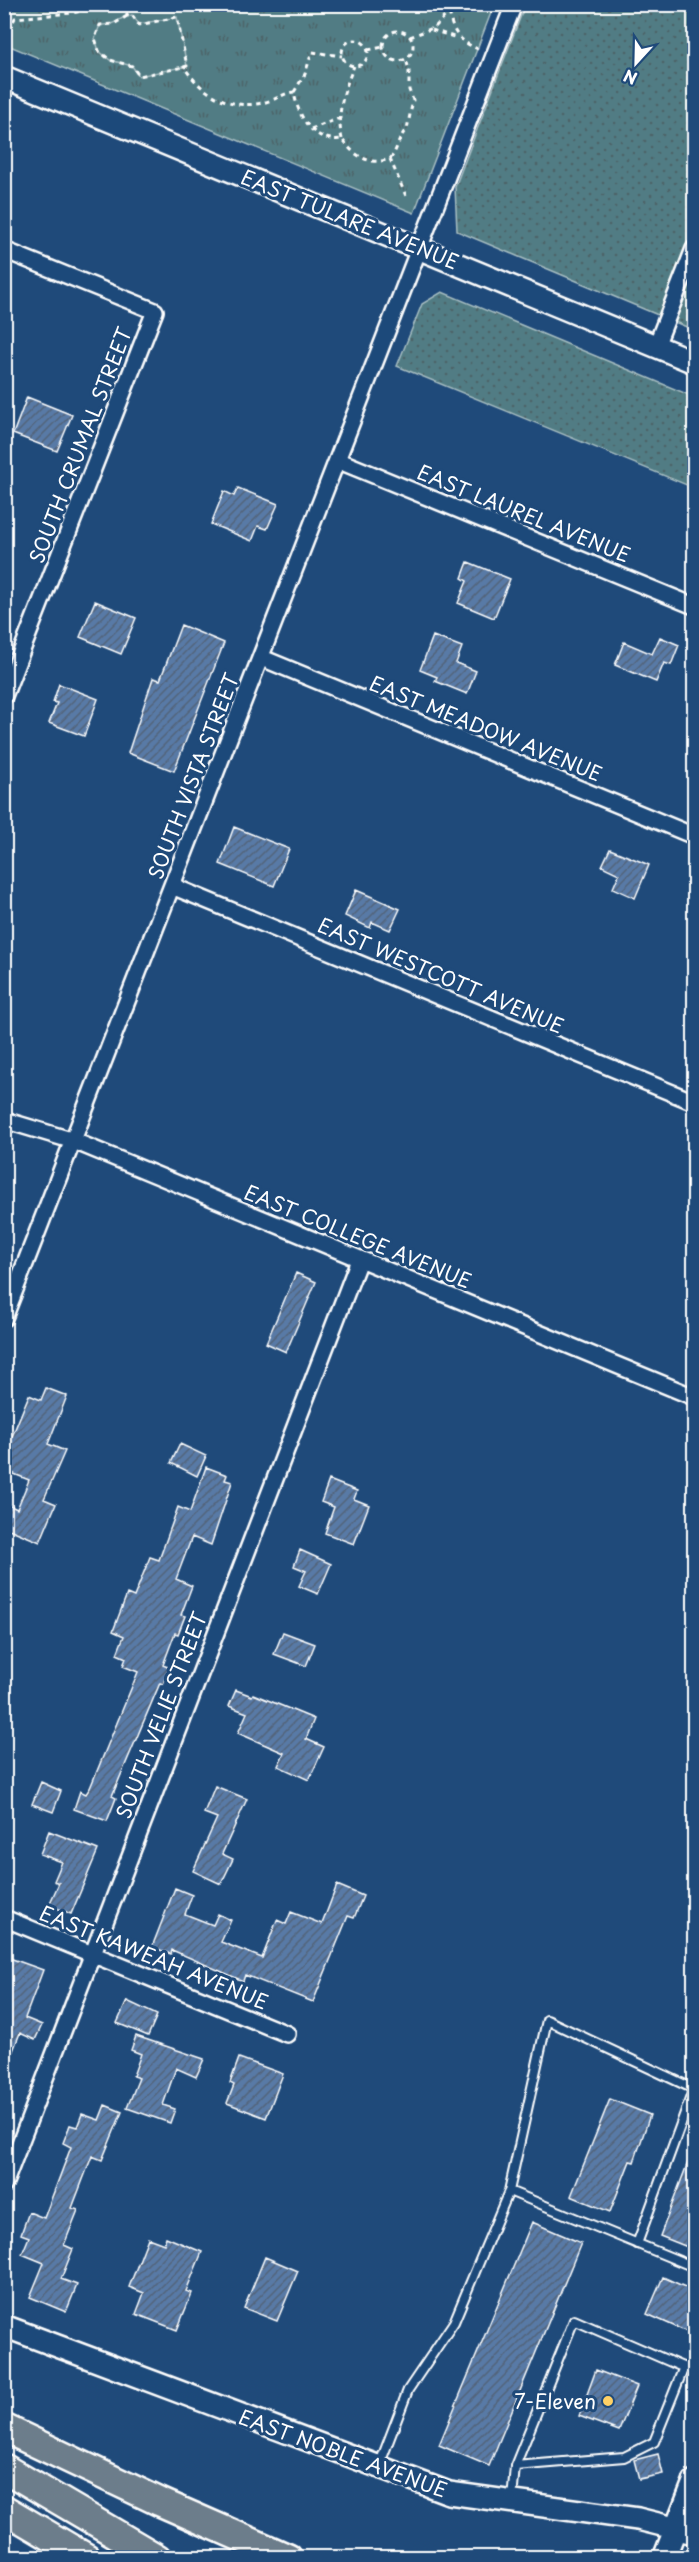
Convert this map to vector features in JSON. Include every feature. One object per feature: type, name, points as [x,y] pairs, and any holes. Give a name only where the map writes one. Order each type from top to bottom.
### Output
[{"type":"highway","points":[[4,2428],[171,2507],[288,2558]]},
{"type":"highway","points":[[4,2468],[157,2558]]},
{"type":"highway","points":[[4,2509],[87,2558]]},
{"type":"street","name":"SOUTH VISTA STREET","points":[[4,1318],[514,4]]},
{"type":"street","name":"EAST TULARE AVENUE","points":[[4,77],[694,362]]},
{"type":"street","points":[[656,346],[694,249]]},
{"type":"street","name":"SOUTH CRUMAL STREET","points":[[4,250],[155,311],[4,696]]},
{"type":"street","name":"EAST LAUREL AVENUE","points":[[337,460],[694,606]]},
{"type":"street","name":"EAST MEADOW AVENUE","points":[[262,658],[694,836]]},
{"type":"street","name":"EAST WESTCOTT AVENUE","points":[[172,886],[694,1102]]},
{"type":"street","name":"EAST COLLEGE AVENUE","points":[[4,1120],[74,1141],[694,1397]]},
{"type":"street","name":"SOUTH VELIE STREET","points":[[4,2185],[359,1260]]},
{"type":"street","name":"EAST KAWEAH AVENUE","points":[[4,1918],[287,2034]]},
{"type":"street","name":"EAST NOBLE AVENUE","points":[[4,2326],[449,2493],[624,2517],[686,2530]]},
{"type":"street","points":[[664,2558],[686,2530],[694,2482]]},
{"type":"lane","points":[[378,2467],[408,2391],[454,2322],[509,2191],[547,2020],[694,2089],[637,2244]]},
{"type":"lane","points":[[509,2191],[694,2267]]},
{"type":"lane","points":[[511,2502],[515,2466],[574,2320],[694,2372]]},
{"type":"lane","points":[[515,2466],[624,2457],[654,2442],[684,2367]]},
{"type":"path","points":[[5,37],[15,18],[72,13],[113,4]]},
{"type":"path","points":[[123,4],[128,16]]},
{"type":"path","points":[[450,4],[459,39]]},
{"type":"path","points":[[410,37],[432,30],[450,11]]},
{"type":"path","points":[[132,15],[139,24],[177,17],[187,66],[184,67],[139,76],[132,66],[104,56],[95,38],[100,25],[114,24],[132,15]]},
{"type":"path","points":[[432,30],[459,39],[494,56]]},
{"type":"path","points":[[354,66],[341,100],[342,139],[357,156],[368,162],[379,163],[390,159],[395,153],[407,129],[407,118],[412,105],[406,58],[413,46],[410,37],[402,32],[393,32],[386,38],[383,47]]},
{"type":"path","points":[[352,41],[360,42],[367,50],[365,62],[354,66],[346,63],[342,56],[345,45],[352,41]]},
{"type":"path","points":[[367,50],[383,47]]},
{"type":"path","points":[[383,47],[390,58],[398,61],[406,58]]},
{"type":"path","points":[[184,67],[213,97],[236,105],[253,105],[294,92],[305,74],[312,52],[342,56]]},
{"type":"path","points":[[294,92],[299,111],[311,129],[326,139],[342,139]]},
{"type":"path","points":[[311,129],[340,117]]},
{"type":"path","points":[[390,159],[406,196]]},
{"type":"green space","points":[[4,5],[494,5],[414,213],[5,44]]},
{"type":"green space","points":[[525,5],[694,5],[694,330],[457,231],[455,187]]},
{"type":"green space","points":[[132,15],[139,24],[177,17],[187,66],[139,76],[132,66],[110,60],[99,51],[95,38],[100,25],[110,24]]},
{"type":"green space","points":[[442,292],[694,397],[694,488],[397,366],[422,304]]},
{"type":"building","points":[[27,397],[72,415],[57,451],[13,434]]},
{"type":"building","points":[[238,488],[278,504],[267,529],[258,526],[252,541],[211,524],[224,491],[234,496]]},
{"type":"building","points":[[468,562],[510,579],[494,618],[458,603],[467,581],[462,578]]},
{"type":"building","points":[[95,601],[136,618],[121,654],[80,637]]},
{"type":"building","points":[[181,625],[224,643],[174,771],[128,753],[153,678],[160,680]]},
{"type":"building","points":[[433,636],[462,647],[456,663],[476,671],[467,694],[435,681],[437,677],[420,670]]},
{"type":"building","points":[[660,637],[679,645],[671,665],[664,663],[656,682],[615,665],[624,642],[652,654]]},
{"type":"building","points":[[59,684],[98,699],[84,736],[49,723],[57,703],[53,702]]},
{"type":"building","points":[[234,827],[289,849],[274,886],[220,864]]},
{"type":"building","points":[[610,849],[649,865],[635,898],[613,888],[619,874],[602,866]]},
{"type":"building","points":[[356,890],[400,909],[390,930],[372,922],[370,928],[345,916]]},
{"type":"building","points":[[296,1273],[316,1282],[286,1352],[266,1343]]},
{"type":"building","points":[[46,1388],[67,1396],[48,1444],[65,1451],[44,1499],[56,1504],[40,1542],[4,1527],[4,1503],[17,1509],[29,1480],[4,1470],[4,1456],[29,1395],[41,1400]]},
{"type":"building","points":[[180,1444],[206,1456],[197,1476],[171,1463]]},
{"type":"building","points":[[206,1467],[227,1475],[225,1480],[232,1482],[211,1545],[192,1537],[176,1579],[192,1586],[181,1615],[185,1616],[178,1634],[175,1633],[163,1665],[170,1668],[163,1684],[160,1683],[112,1796],[116,1798],[107,1821],[74,1809],[80,1791],[86,1794],[90,1788],[138,1672],[123,1666],[126,1658],[117,1654],[124,1636],[113,1631],[127,1594],[134,1597],[150,1557],[159,1560],[178,1507],[190,1512]]},
{"type":"building","points":[[329,1480],[357,1491],[354,1499],[369,1505],[354,1544],[325,1533],[334,1507],[321,1502]]},
{"type":"building","points":[[300,1550],[331,1564],[318,1594],[299,1586],[306,1571],[294,1566]]},
{"type":"building","points":[[283,1632],[315,1644],[306,1666],[274,1654]]},
{"type":"building","points":[[236,1690],[252,1696],[253,1694],[314,1719],[306,1739],[324,1747],[309,1780],[278,1766],[284,1753],[238,1733],[247,1713],[229,1706]]},
{"type":"building","points":[[41,1782],[61,1791],[53,1812],[32,1804]]},
{"type":"building","points":[[215,1786],[247,1799],[222,1854],[233,1859],[221,1884],[193,1871],[217,1818],[204,1813]]},
{"type":"building","points":[[49,1831],[98,1850],[71,1914],[49,1905],[59,1883],[54,1881],[62,1862],[40,1854]]},
{"type":"building","points":[[337,1885],[363,1896],[354,1918],[348,1916],[313,2002],[245,1975],[243,1981],[172,1950],[171,1954],[152,1947],[175,1888],[192,1895],[185,1914],[213,1925],[218,1914],[231,1920],[221,1942],[262,1958],[277,1920],[286,1924],[291,1912],[322,1924]]},
{"type":"building","points":[[4,1956],[43,1970],[25,2018],[42,2025],[35,2040],[20,2033],[5,2071]]},
{"type":"building","points":[[127,2001],[157,2015],[148,2036],[117,2023]]},
{"type":"building","points":[[136,2036],[204,2059],[196,2077],[176,2068],[163,2105],[175,2109],[170,2123],[127,2108],[139,2078],[133,2076],[141,2054],[131,2050]]},
{"type":"building","points":[[239,2058],[283,2074],[266,2118],[227,2103],[234,2085],[230,2083]]},
{"type":"building","points":[[610,2099],[650,2115],[634,2162],[630,2161],[610,2212],[571,2196]]},
{"type":"building","points":[[105,2105],[122,2112],[102,2160],[92,2156],[72,2208],[78,2210],[64,2245],[73,2249],[61,2279],[77,2285],[66,2312],[30,2297],[44,2263],[22,2254],[29,2237],[21,2234],[29,2212],[44,2218],[71,2147],[63,2143],[70,2125],[77,2127],[82,2114],[99,2120]]},
{"type":"building","points":[[693,2149],[694,2236],[690,2248],[660,2236]]},
{"type":"building","points":[[532,2222],[581,2243],[489,2466],[439,2445]]},
{"type":"building","points":[[166,2237],[202,2252],[186,2291],[192,2293],[177,2330],[136,2314],[144,2293],[129,2287],[148,2238],[164,2244]]},
{"type":"building","points":[[265,2257],[298,2271],[277,2321],[244,2308]]},
{"type":"building","points":[[663,2277],[694,2291],[694,2335],[647,2314]]},
{"type":"building","name":"7-Eleven","points":[[596,2370],[637,2386],[619,2431],[579,2416]]},
{"type":"building","points":[[658,2454],[663,2474],[639,2479],[634,2460]]},
{"type":"place","name":"7-Eleven","points":[[608,2401]]}]
